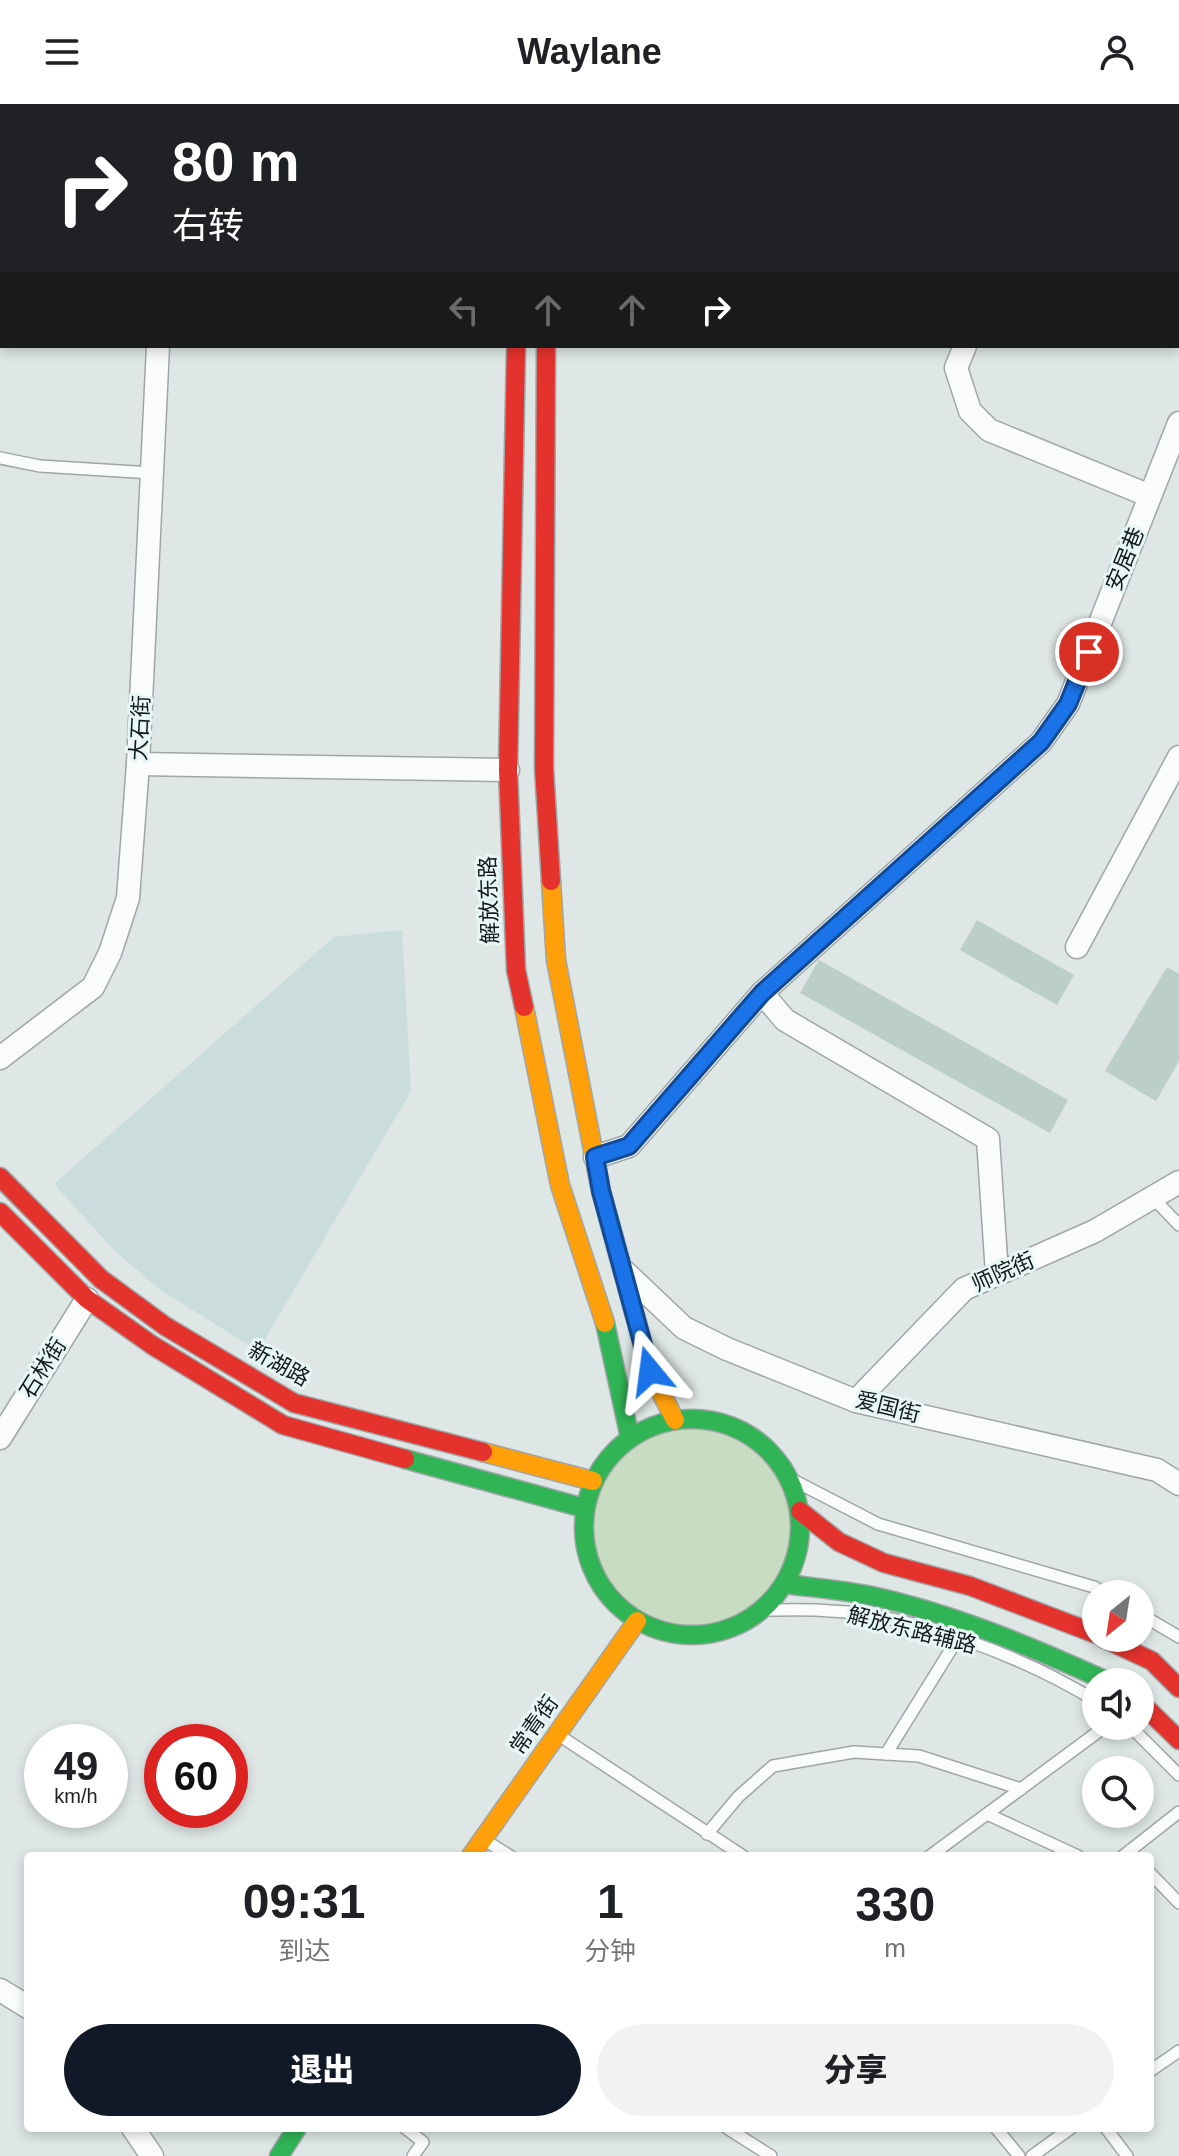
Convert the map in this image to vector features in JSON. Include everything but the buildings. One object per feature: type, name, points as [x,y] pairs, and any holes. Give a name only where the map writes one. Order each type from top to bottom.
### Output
[{"type":"main road","name":"解放东路","points":[[516,348],[508,770],[516,970],[560,1185],[579,1249],[603,1312],[630,1438]]},
{"type":"main road","points":[[546,348],[544,768],[556,960],[601,1191],[650,1371],[675,1420]]},
{"type":"main road","name":"新湖路","points":[[0,1177],[101,1279],[165,1326],[294,1403],[593,1481]]},
{"type":"main road","points":[[0,1212],[87,1299],[152,1345],[283,1425],[584,1508]]},
{"type":"main road","points":[[675,1420],[710,1420],[742,1431],[769,1451],[789,1478],[800,1511],[798,1553],[786,1584],[764,1610],[735,1628],[702,1636],[668,1634],[637,1621],[611,1601],[593,1573],[584,1541],[584,1508],[593,1481],[609,1457],[630,1438],[652,1426],[675,1420]]},
{"type":"main road","points":[[800,1511],[839,1542],[884,1563],[970,1586],[1082,1629]]},
{"type":"main road","points":[[786,1584],[871,1596],[957,1621],[1082,1669]]},
{"type":"main road","name":"常青街","points":[[473,1852],[637,1621]]},
{"type":"main road","points":[[1133,1652],[1152,1661],[1179,1688]]},
{"type":"main road","points":[[1154,1716],[1179,1740]]},
{"type":"main road","points":[[279,2156],[294,2132]]},
{"type":"street","name":"大石街","points":[[0,1058],[93,987],[110,953],[128,898],[138,764],[158,348]]},
{"type":"street","points":[[964,348],[956,368],[970,411],[989,430],[1150,496]]},
{"type":"street","name":"安居巷","points":[[595,1157],[629,1146],[762,993],[1041,742],[1068,704],[1179,423]]},
{"type":"street","points":[[1077,947],[1179,757]]},
{"type":"street","points":[[138,764],[508,770]]},
{"type":"street","points":[[762,993],[785,1020],[988,1139],[997,1274]]},
{"type":"street","name":"师院街","points":[[856,1401],[964,1289],[1095,1231],[1179,1182]]},
{"type":"street","name":"爱国街","points":[[624,1270],[684,1328],[727,1349],[856,1401],[1157,1470],[1179,1484]]},
{"type":"street","name":"石林街","points":[[0,1438],[87,1299]]},
{"type":"street","points":[[0,1990],[24,2005]]},
{"type":"street","points":[[136,2132],[152,2156]]},
{"type":"lane","points":[[0,458],[40,466],[152,473]]},
{"type":"lane","points":[[1152,1197],[1179,1225]]},
{"type":"lane","points":[[789,1478],[878,1524],[1082,1584]]},
{"type":"lane","name":"解放东路辅路","points":[[764,1610],[833,1611],[892,1620],[958,1638],[1060,1679],[1082,1692]]},
{"type":"lane","points":[[1154,1622],[1179,1637]]},
{"type":"lane","points":[[886,1754],[958,1638]]},
{"type":"lane","points":[[557,1734],[736,1852]]},
{"type":"lane","points":[[935,1852],[1087,1740]]},
{"type":"lane","points":[[1144,1740],[1179,1775]]},
{"type":"lane","points":[[707,1834],[738,1797],[773,1766],[854,1752],[919,1756],[1021,1789]]},
{"type":"lane","points":[[1132,1852],[1179,1812]]},
{"type":"lane","points":[[987,1814],[1069,1852]]},
{"type":"lane","points":[[482,1838],[504,1852]]},
{"type":"lane","points":[[1154,1877],[1179,1903]]},
{"type":"lane","points":[[1154,2068],[1179,2051]]},
{"type":"lane","points":[[410,2132],[423,2142],[413,2156]]},
{"type":"lane","points":[[733,2132],[771,2156]]},
{"type":"lane","points":[[999,2132],[1019,2156]]},
{"type":"lane","points":[[1032,2156],[1065,2132]]},
{"type":"lane","points":[[1109,2132],[1127,2156]]},
{"type":"shaded area","points":[[402,930],[411,1091],[258,1351],[159,1289],[115,1251],[54,1184],[334,937]]},
{"type":"green space","points":[[692,1419],[733,1427],[769,1450],[792,1486],[800,1527],[792,1568],[769,1604],[733,1627],[692,1635],[651,1627],[615,1604],[592,1568],[584,1527],[592,1486],[615,1450],[651,1427]]},
{"type":"traffic: fast","points":[[605,1323],[630,1438]]},
{"type":"traffic: fast","points":[[692,1419],[733,1427],[769,1450],[792,1486],[800,1527],[792,1568],[769,1604],[733,1627],[692,1635],[651,1627],[615,1604],[592,1568],[584,1527],[592,1486],[615,1450],[651,1427],[692,1419]]},
{"type":"traffic: fast","points":[[405,1459],[584,1508]]},
{"type":"traffic: fast","points":[[786,1584],[903,1603],[1022,1644],[1082,1670]]},
{"type":"traffic: fast","points":[[279,2156],[294,2132]]},
{"type":"traffic: slow","points":[[551,881],[556,960],[601,1191],[650,1371],[675,1420]]},
{"type":"traffic: slow","points":[[524,1007],[560,1185],[605,1323]]},
{"type":"traffic: slow","points":[[483,1452],[593,1481]]},
{"type":"traffic: slow","points":[[474,1852],[637,1621]]},
{"type":"traffic: jam","points":[[516,348],[508,770],[516,970],[524,1007]]},
{"type":"traffic: jam","points":[[546,348],[544,768],[551,881]]},
{"type":"traffic: jam","points":[[0,1177],[101,1279],[165,1326],[294,1403],[483,1452]]},
{"type":"traffic: jam","points":[[0,1212],[87,1299],[152,1345],[283,1425],[405,1459]]},
{"type":"traffic: jam","points":[[800,1511],[839,1542],[884,1563],[970,1586],[1082,1629]]},
{"type":"traffic: jam","points":[[1133,1652],[1152,1661],[1179,1688]]},
{"type":"traffic: jam","points":[[1154,1716],[1179,1740]]},
{"type":"route","points":[[650,1371],[601,1191],[595,1157],[629,1146],[762,993],[1041,742],[1068,704],[1089,652]]}]
